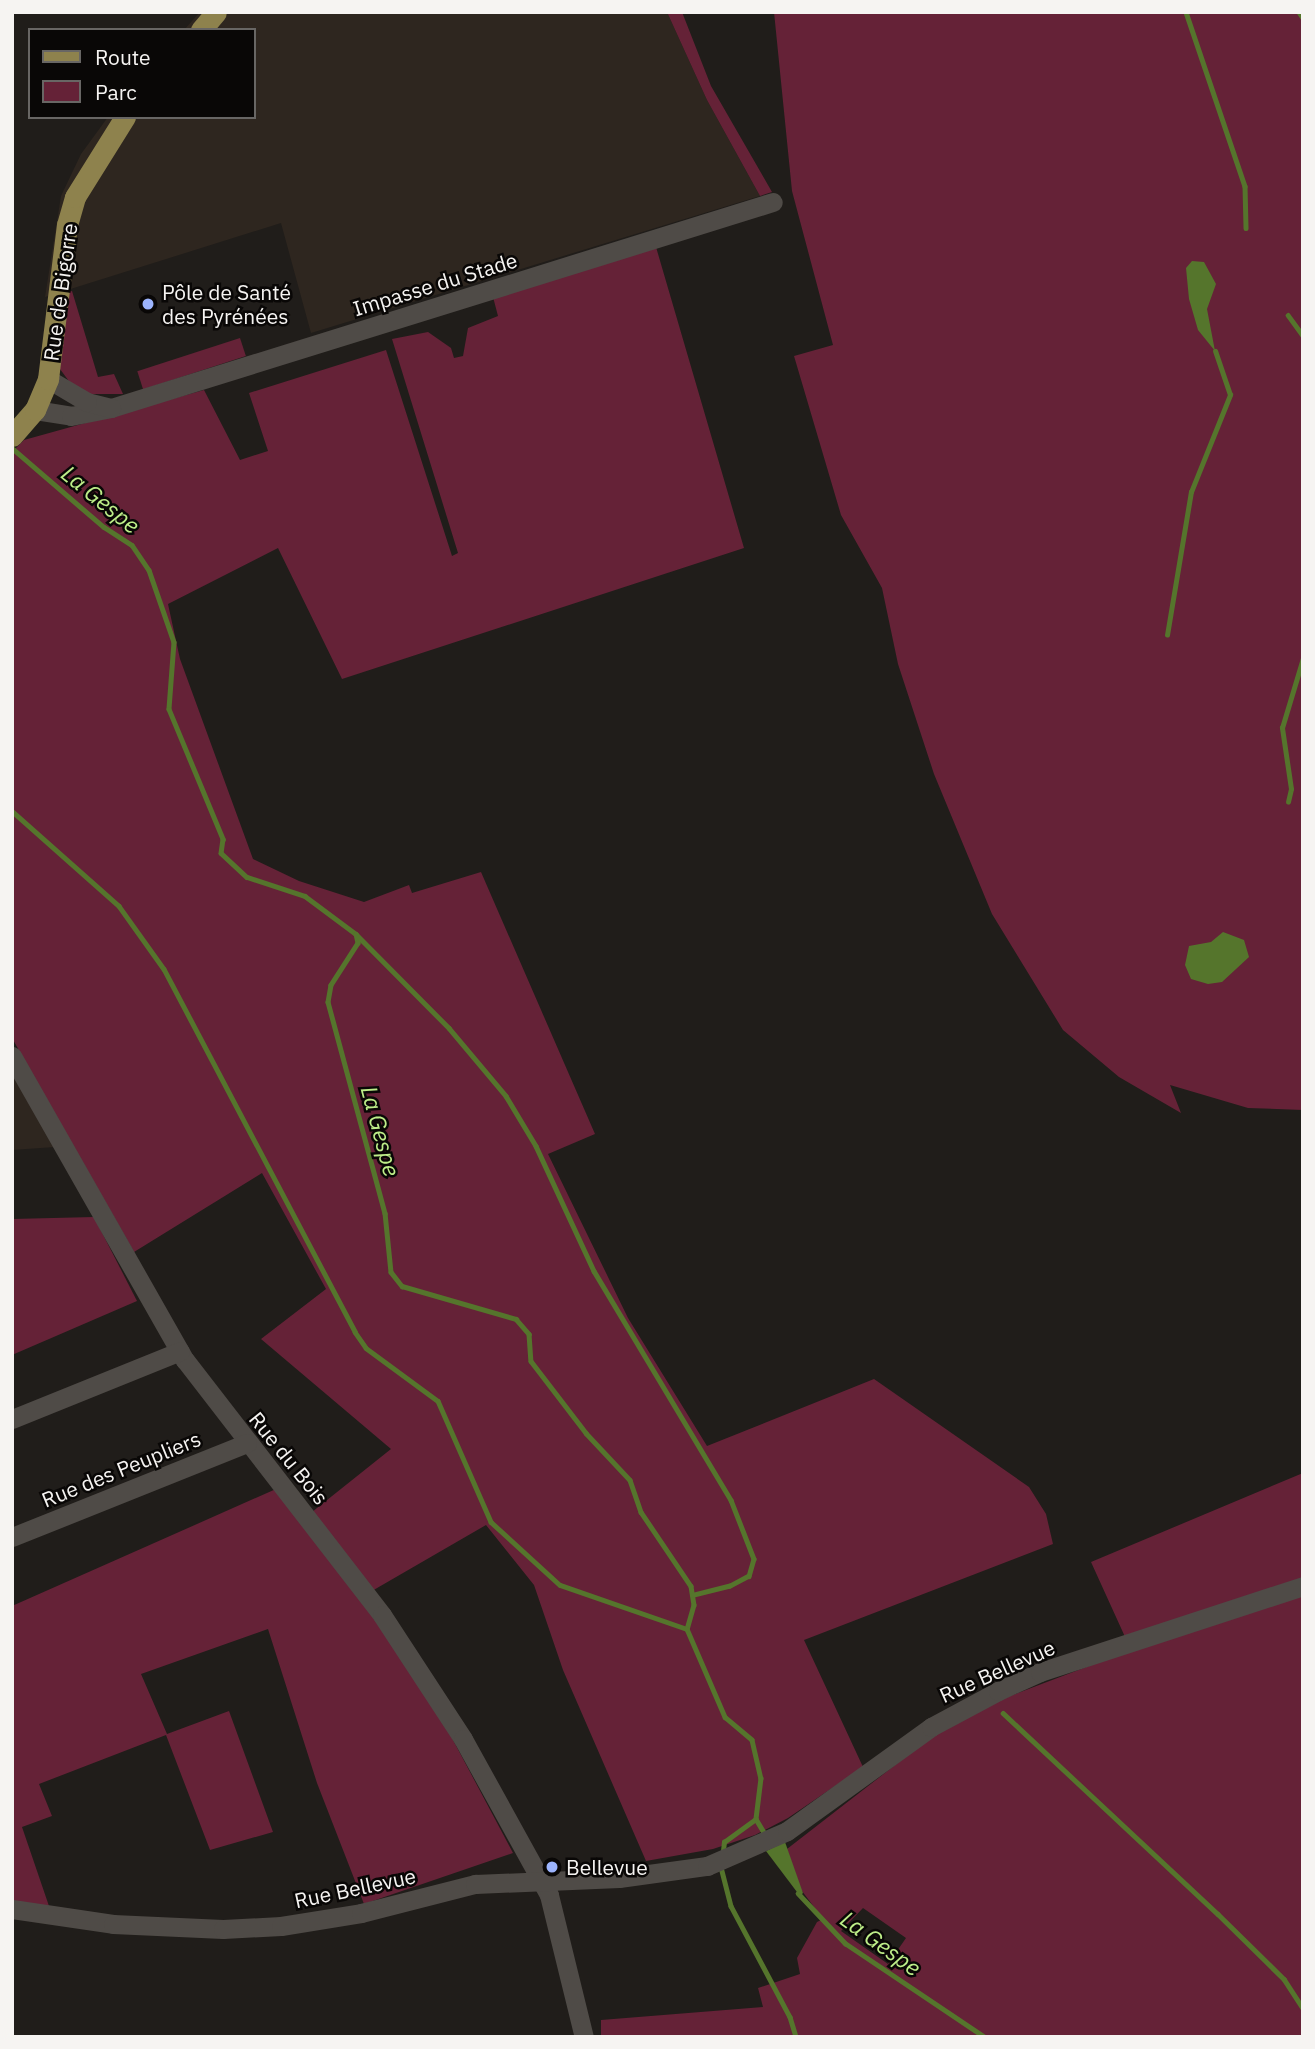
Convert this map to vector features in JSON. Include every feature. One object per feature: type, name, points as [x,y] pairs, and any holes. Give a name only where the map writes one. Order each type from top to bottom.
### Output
[{"type":"main road","points":[[203,28],[216,12]]},
{"type":"main road","name":"Rue de Bigorre","points":[[15,433],[35,410],[48,379],[72,206],[90,168],[124,119]]},
{"type":"street","name":"Impasse du Stade","points":[[35,410],[71,416],[111,408],[773,202]]},
{"type":"street","points":[[48,379],[87,402],[111,408]]},
{"type":"street","name":"Rue du Bois","points":[[12,1055],[180,1351],[247,1443],[382,1615],[463,1740],[528,1864],[549,1895],[584,2037]]},
{"type":"street","points":[[12,1419],[180,1351]]},
{"type":"street","name":"Rue des Peupliers","points":[[12,1538],[247,1443]]},
{"type":"street","name":"Rue Bellevue","points":[[12,1909],[113,1924],[223,1930],[281,1926],[361,1913],[475,1884],[619,1878],[707,1866],[745,1852],[787,1831],[930,1727],[998,1691],[1040,1672],[1303,1586]]},
{"type":"shaded area","points":[[200,12],[667,12],[707,100],[760,196],[311,333],[281,223],[45,297],[61,196],[81,154],[107,119],[256,119],[256,28],[186,28]]},
{"type":"shaded area","points":[[1192,261],[1204,262],[1216,284],[1207,309],[1215,351],[1198,330],[1189,299],[1186,268]]},
{"type":"shaded area","points":[[1223,932],[1244,940],[1249,957],[1222,982],[1208,984],[1191,979],[1185,965],[1189,946],[1211,942]]},
{"type":"shaded area","points":[[12,1072],[55,1147],[12,1150]]},
{"type":"shaded area","points":[[785,1842],[803,1893],[800,1896],[766,1851]]},
{"type":"green space","points":[[667,12],[682,12],[711,86],[772,192],[760,196],[707,100]]},
{"type":"green space","points":[[774,12],[1303,12],[1303,1110],[1248,1108],[1170,1085],[1181,1113],[1119,1077],[1063,1030],[992,914],[934,774],[898,664],[882,588],[841,515],[794,356],[833,345],[792,191]]},
{"type":"green space","points":[[656,247],[744,548],[342,679],[278,548],[168,604],[180,659],[253,859],[299,881],[364,902],[409,885],[412,893],[481,872],[595,1134],[548,1154],[628,1318],[707,1446],[874,1379],[1029,1487],[1046,1514],[1053,1544],[804,1640],[863,1767],[788,1818],[755,1835],[713,1849],[646,1861],[563,1670],[534,1585],[486,1525],[365,1595],[444,1723],[513,1853],[364,1904],[317,1783],[268,1629],[141,1674],[167,1734],[229,1711],[273,1832],[210,1850],[166,1735],[39,1784],[52,1816],[22,1827],[50,1909],[12,1902],[12,1606],[276,1489],[302,1520],[391,1449],[261,1339],[326,1289],[262,1173],[134,1252],[12,1038],[12,452],[24,440],[204,390],[240,460],[268,451],[249,393],[386,350],[452,556],[458,553],[392,339],[428,332],[451,348],[454,358],[463,356],[468,328],[498,316],[493,297]]},
{"type":"green space","points":[[72,291],[98,377],[114,374],[123,394],[90,394],[71,384],[60,369],[64,293]]},
{"type":"green space","points":[[240,338],[246,356],[143,389],[137,371]]},
{"type":"green space","points":[[94,1217],[137,1301],[12,1355],[12,1219]]},
{"type":"green space","points":[[1303,1473],[1303,2037],[601,2037],[601,2020],[763,2007],[758,1988],[800,1974],[797,1958],[817,1922],[823,1919],[799,1887],[787,1849],[939,1731],[997,1701],[1131,1650],[1091,1562]],"holes":[[[863,1908],[906,1938],[888,1964],[841,1931]]]},
{"type":"waterway","points":[[1186,12],[1245,186],[1246,228]]},
{"type":"waterway","points":[[1299,12],[1303,18]]},
{"type":"waterway","points":[[1288,315],[1303,336]]},
{"type":"waterway","points":[[1167,635],[1191,492],[1230,395],[1215,351]]},
{"type":"waterway","name":"La Gespe","points":[[12,448],[104,527],[132,545],[149,570],[174,642],[169,709],[223,839],[221,853],[247,877],[305,896],[356,934],[358,943],[331,985],[328,1002],[385,1213],[391,1272],[402,1286],[516,1319],[529,1334],[531,1361],[586,1433],[630,1480],[641,1512],[691,1586],[694,1605],[687,1629],[725,1717],[752,1740],[761,1778],[756,1819],[765,1834]]},
{"type":"waterway","points":[[1288,802],[1291,789],[1282,728],[1303,658]]},
{"type":"waterway","points":[[12,811],[119,906],[164,969],[355,1332],[366,1348],[438,1401],[491,1522],[560,1585],[687,1629]]},
{"type":"waterway","points":[[356,934],[449,1028],[506,1096],[536,1146],[594,1271],[731,1500],[754,1559],[749,1576],[730,1586],[693,1595]]},
{"type":"waterway","points":[[1003,1713],[1218,1914],[1284,1979],[1303,2008]]},
{"type":"waterway","name":"La Gespe","points":[[723,1851],[724,1842],[756,1819]]},
{"type":"waterway","name":"La Gespe","points":[[721,1867],[731,1906],[790,2017],[796,2037]]},
{"type":"waterway","name":"La Gespe","points":[[798,1893],[845,1943],[985,2037]]},
{"type":"place","name":"Pôle de Santé des Pyrénées","points":[[148,304]]},
{"type":"place","name":"Bellevue","points":[[552,1867]]}]
